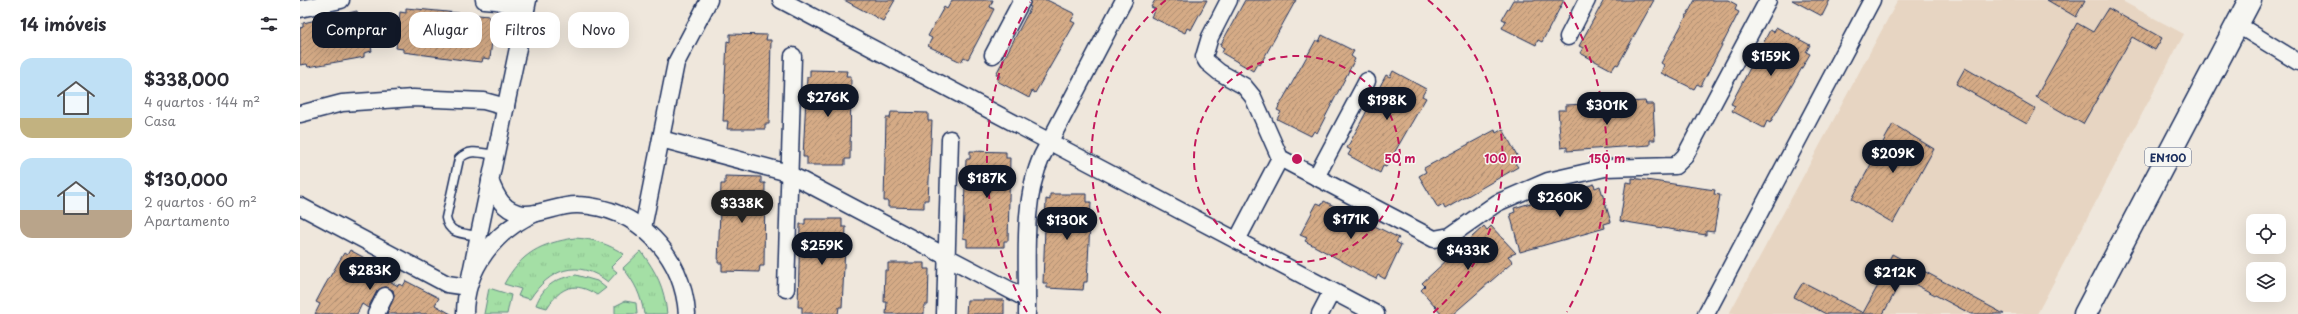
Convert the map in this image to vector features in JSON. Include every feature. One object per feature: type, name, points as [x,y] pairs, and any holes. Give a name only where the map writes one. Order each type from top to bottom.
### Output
[{"type":"highway","name":"EN100","points":[[2085,314],[2250,0]]},
{"type":"street","points":[[300,9],[341,0]]},
{"type":"street","points":[[465,314],[468,287],[478,236],[527,4],[484,0]]},
{"type":"street","points":[[643,228],[676,63],[709,0]]},
{"type":"street","points":[[781,0],[1376,314]]},
{"type":"street","points":[[993,55],[1022,0]]},
{"type":"street","points":[[661,139],[789,175],[947,257],[1027,306],[1030,199],[1032,180],[1050,142],[1124,0]]},
{"type":"street","points":[[1229,0],[1210,37],[1204,57],[1207,62],[1219,72],[1244,86],[1253,97],[1280,158],[1434,239],[1450,236],[1497,203],[1548,181],[1605,168],[1675,166],[1685,156],[1765,1]]},
{"type":"street","points":[[1568,37],[1587,0]]},
{"type":"street","points":[[1706,314],[1872,0]]},
{"type":"street","points":[[2238,25],[2298,62]]},
{"type":"street","points":[[786,289],[792,56]]},
{"type":"street","points":[[1316,177],[1367,81]]},
{"type":"street","points":[[300,114],[342,104],[413,98],[484,101],[506,106]]},
{"type":"street","points":[[946,314],[950,139]]},
{"type":"street","points":[[1237,240],[1280,158]]},
{"type":"street","points":[[490,180],[496,196],[508,209],[524,214],[577,205],[595,207],[628,218],[643,228],[656,239],[676,268],[686,302],[687,314]]},
{"type":"street","points":[[300,206],[448,284],[468,287]]},
{"type":"street","points":[[468,287],[476,266],[498,238],[526,217],[541,211]]},
{"type":"street","points":[[1320,314],[1332,291]]},
{"type":"street","points":[[376,314],[386,296]]},
{"type":"lane","points":[[478,236],[454,232],[448,226],[446,218],[459,160],[465,153],[472,151],[495,155]]},
{"type":"shaded area","points":[[1898,0],[2120,0],[2184,34],[2037,314],[1729,314]]},
{"type":"green space","points":[[575,238],[601,243],[624,254],[611,267],[617,272],[608,282],[586,270],[565,270],[546,280],[530,299],[518,296],[521,289],[504,284],[517,264],[533,251],[552,243]]},
{"type":"green space","points":[[641,251],[662,288],[667,314],[644,314],[637,290],[623,268]]},
{"type":"green space","points":[[576,275],[597,281],[606,288],[597,295],[582,288],[569,288],[558,295],[547,308],[536,305],[542,293],[551,284],[562,278]]},
{"type":"green space","points":[[489,288],[511,295],[507,314],[484,314]]},
{"type":"green space","points":[[625,301],[636,303],[637,314],[615,314],[615,306]]},
{"type":"building","points":[[844,0],[895,0],[883,21]]},
{"type":"building","points":[[952,0],[993,0],[990,7],[994,9],[985,27],[968,59],[964,57],[961,62],[928,46],[932,38],[928,36],[944,7],[947,9]]},
{"type":"building","points":[[1031,0],[1047,0],[1075,14],[1071,21],[1075,23],[1035,93],[1032,91],[1029,98],[997,81],[1000,76],[996,74],[1031,7],[1029,6]]},
{"type":"building","points":[[1155,0],[1207,0],[1191,30],[1187,28],[1185,33],[1151,17],[1155,9],[1151,7]]},
{"type":"building","points":[[1245,0],[1296,0],[1260,65],[1257,64],[1253,71],[1222,53],[1224,48],[1220,46]]},
{"type":"building","points":[[1513,0],[1564,0],[1542,42],[1538,40],[1536,45],[1502,28],[1506,21],[1502,19]]},
{"type":"building","points":[[1604,0],[1654,0],[1618,65],[1616,64],[1612,70],[1580,53],[1583,48],[1579,46]]},
{"type":"building","points":[[1695,0],[1728,0],[1737,5],[1735,10],[1739,12],[1701,86],[1697,84],[1694,89],[1661,73],[1664,65],[1661,63]]},
{"type":"building","points":[[1792,0],[1830,0],[1822,16]]},
{"type":"building","points":[[2047,0],[2085,0],[2076,17]]},
{"type":"building","points":[[406,8],[448,12],[409,12],[409,48],[482,48],[482,15],[489,16],[491,48],[490,59],[483,58],[482,62],[403,52],[403,49],[396,48],[401,48],[401,12],[406,13]]},
{"type":"building","points":[[2108,8],[2162,38],[2155,50],[2132,37],[2083,124],[2036,97],[2077,23],[2093,32]]},
{"type":"building","points":[[312,21],[312,48],[371,48],[372,51],[364,53],[364,57],[354,59],[308,67],[307,64],[300,65],[300,28],[303,27],[303,23]]},
{"type":"building","points":[[1776,27],[1810,45],[1806,52],[1810,54],[1770,123],[1767,121],[1764,128],[1732,111],[1735,106],[1731,104],[1770,30],[1774,32]]},
{"type":"building","points":[[730,34],[767,35],[766,40],[771,40],[769,124],[765,124],[765,129],[727,129],[728,121],[723,121],[727,41],[730,42]]},
{"type":"building","points":[[1322,35],[1354,51],[1351,56],[1355,59],[1317,133],[1314,131],[1311,136],[1277,119],[1281,112],[1277,110],[1316,40],[1319,42]]},
{"type":"building","points":[[1965,68],[2036,109],[2027,124],[1956,84]]},
{"type":"building","points":[[810,70],[847,71],[846,76],[851,76],[850,159],[845,159],[845,165],[807,165],[807,157],[803,157],[807,77],[810,77]]},
{"type":"building","points":[[1393,71],[1426,89],[1422,96],[1426,98],[1386,167],[1383,166],[1380,173],[1348,155],[1351,150],[1347,148],[1386,75],[1390,77]]},
{"type":"building","points":[[1645,101],[1646,104],[1653,104],[1655,140],[1650,140],[1650,145],[1567,151],[1567,147],[1561,148],[1558,110],[1566,110],[1566,105]]},
{"type":"building","points":[[891,112],[928,113],[928,121],[932,121],[928,200],[924,200],[924,208],[888,207],[888,201],[884,201],[886,118],[890,118]]},
{"type":"building","points":[[1893,124],[1934,149],[1893,223],[1852,199]]},
{"type":"building","points":[[1503,129],[1520,161],[1515,163],[1518,167],[1445,209],[1443,205],[1438,208],[1419,176],[1426,172],[1424,168],[1495,130],[1496,133]]},
{"type":"building","points":[[970,151],[1006,152],[1006,158],[1010,158],[1008,241],[1004,241],[1004,247],[967,247],[967,239],[963,238],[966,159],[970,159]]},
{"type":"building","points":[[725,176],[761,177],[761,183],[765,183],[764,266],[760,266],[759,272],[722,271],[722,263],[718,263],[721,184],[725,184]]},
{"type":"building","points":[[1632,178],[1715,190],[1714,194],[1720,195],[1714,232],[1706,231],[1706,235],[1620,221],[1626,182],[1632,183]]},
{"type":"building","points":[[1594,184],[1595,188],[1600,186],[1611,222],[1604,224],[1605,228],[1520,252],[1510,214],[1515,212],[1514,208]]},
{"type":"building","points":[[1050,194],[1087,194],[1087,202],[1091,202],[1087,282],[1084,282],[1083,290],[1047,288],[1047,283],[1043,283],[1046,199],[1050,200]]},
{"type":"building","points":[[1324,201],[1399,238],[1396,242],[1401,245],[1385,279],[1378,275],[1376,279],[1366,274],[1305,241],[1307,238],[1300,235],[1317,203],[1322,205]]},
{"type":"building","points":[[805,219],[842,219],[842,227],[846,227],[842,307],[839,307],[838,314],[802,313],[802,307],[798,307],[800,224],[805,224]]},
{"type":"building","points":[[1484,226],[1487,230],[1491,226],[1516,253],[1508,256],[1513,262],[1453,314],[1442,314],[1421,290],[1425,286],[1422,283]]},
{"type":"building","points":[[350,250],[383,268],[379,275],[398,286],[399,284],[403,286],[406,281],[439,298],[435,305],[451,314],[387,314],[394,295],[393,290],[385,287],[377,291],[368,308],[362,304],[357,314],[315,314],[320,304],[316,302],[325,285],[344,253],[347,255]]},
{"type":"building","points":[[1892,254],[2004,314],[1971,314],[1903,278],[1883,314],[1826,314],[1794,297],[1803,282],[1863,313],[1887,269],[1885,268]]},
{"type":"building","points":[[888,263],[924,263],[924,269],[929,269],[928,305],[924,305],[924,314],[886,314],[887,302],[884,302],[885,270],[888,270]]},
{"type":"building","points":[[967,300],[1004,300],[1004,314],[966,314]]}]
